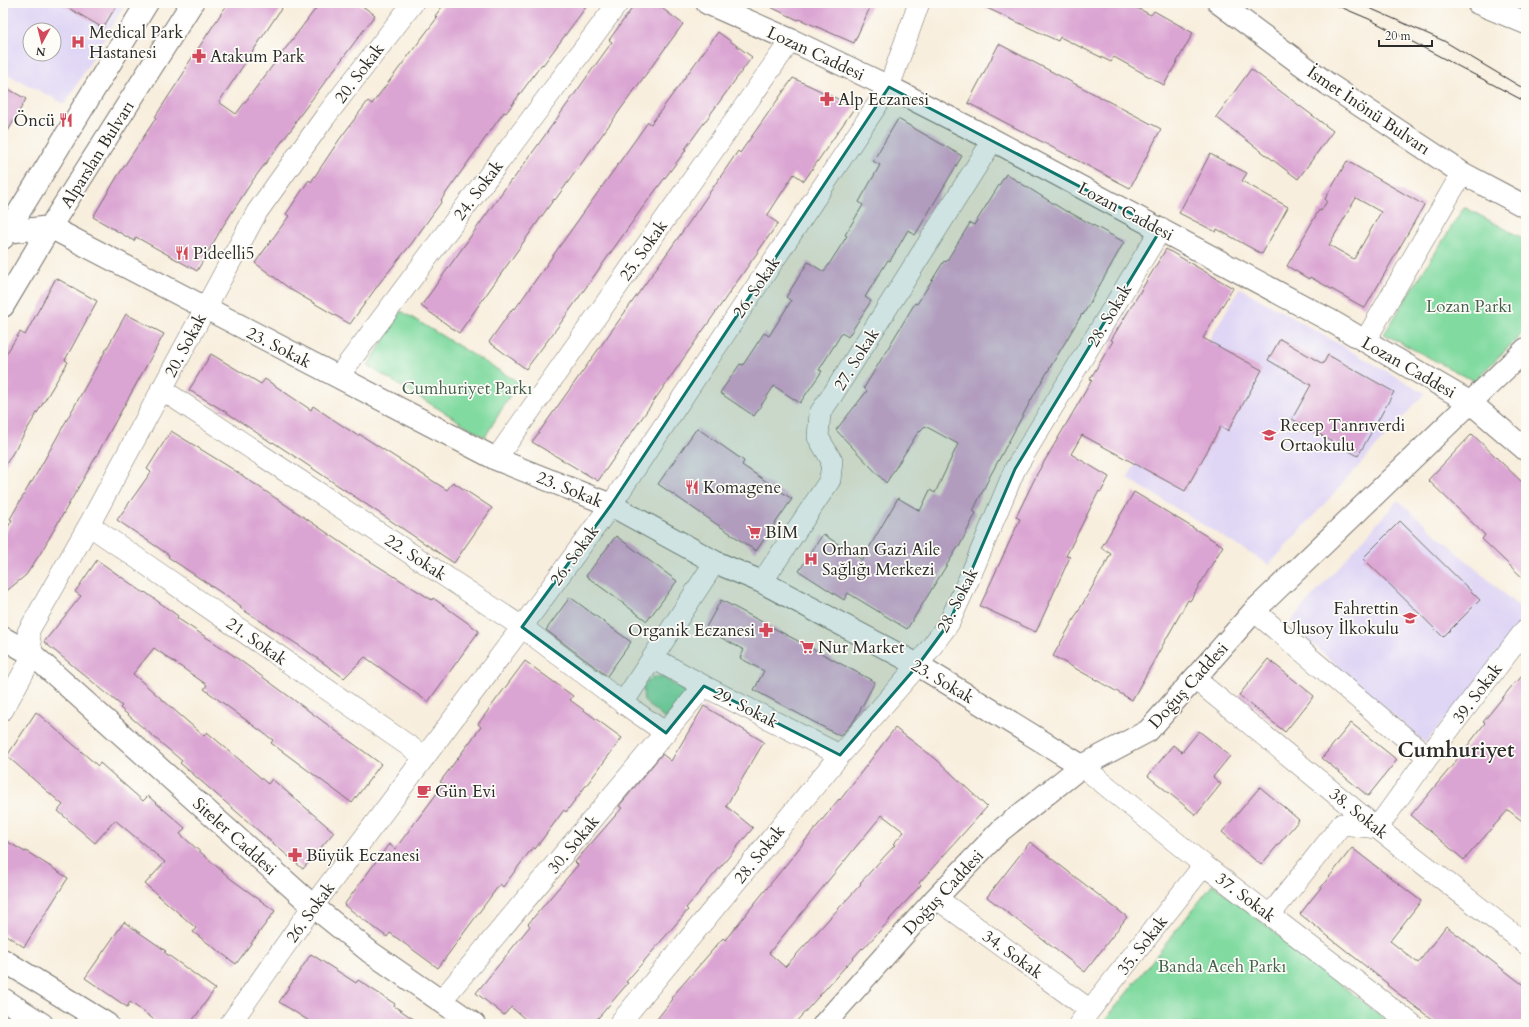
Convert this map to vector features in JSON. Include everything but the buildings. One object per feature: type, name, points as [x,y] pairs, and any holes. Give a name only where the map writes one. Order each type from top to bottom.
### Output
[{"type":"main road","name":"Alparslan Bulvarı","points":[[4,234],[147,3]]},
{"type":"main road","name":"Alparslan Bulvarı","points":[[3,306],[50,227],[192,3]]},
{"type":"main road","name":"Lozan Caddesi","points":[[707,3],[889,87],[1161,229],[1366,341],[1471,403],[1526,450]]},
{"type":"main road","name":"İsmet İnönü Bulvarı","points":[[1219,3],[1328,84],[1462,173],[1526,207]]},
{"type":"main road","points":[[1478,3],[1526,23]]},
{"type":"main road","points":[[4,234],[50,227]]},
{"type":"main road","name":"23. Sokak","points":[[50,227],[496,459],[611,505],[715,562],[762,582],[918,665],[1082,766]]},
{"type":"main road","name":"Doğuş Caddesi","points":[[824,1024],[936,898],[1001,830],[1082,766],[1148,731],[1254,611],[1526,349]]},
{"type":"main road","name":"Siteler Caddesi","points":[[3,638],[33,656],[313,906],[370,952],[474,1024]]},
{"type":"main road","points":[[3,960],[107,1024]]},
{"type":"main road","points":[[3,999],[33,1019],[55,1024]]},
{"type":"street","name":"20. Sokak","points":[[33,656],[28,632],[89,525],[161,389],[258,212],[325,117],[413,3]]},
{"type":"street","name":"24. Sokak","points":[[338,377],[618,3]]},
{"type":"street","name":"26. Sokak","points":[[230,1024],[313,906],[522,627],[611,505],[889,87],[919,3]]},
{"type":"street","name":"25. Sokak","points":[[496,459],[790,40]]},
{"type":"street","name":"27. Sokak","points":[[762,582],[830,480],[832,461],[818,437],[820,413],[993,140]]},
{"type":"street","points":[[1366,341],[1462,173]]},
{"type":"street","name":"28. Sokak","points":[[619,1024],[840,755],[918,665],[949,623],[1015,469],[1161,229]]},
{"type":"street","name":"22. Sokak","points":[[161,389],[522,627],[623,703],[666,733]]},
{"type":"street","name":"21. Sokak","points":[[89,525],[425,757]]},
{"type":"street","points":[[623,703],[715,562]]},
{"type":"street","points":[[1254,611],[1428,756]]},
{"type":"street","name":"39. Sokak","points":[[1377,828],[1428,756],[1526,629]]},
{"type":"street","points":[[3,710],[33,656]]},
{"type":"street","name":"29. Sokak","points":[[653,658],[704,686],[840,755]]},
{"type":"street","name":"38. Sokak","points":[[1195,679],[1377,828],[1526,944]]},
{"type":"street","name":"30. Sokak","points":[[441,1001],[704,686]]},
{"type":"street","name":"37. Sokak","points":[[1082,766],[1204,865],[1406,1022]]},
{"type":"street","points":[[1270,915],[1342,824],[1377,828]]},
{"type":"street","name":"35. Sokak","points":[[1085,1017],[1204,865]]},
{"type":"street","name":"34. Sokak","points":[[936,898],[1085,1017]]},
{"type":"highlighted area","points":[[889,87],[1161,229],[1015,469],[949,623],[918,665],[840,755],[704,686],[666,733],[522,627],[611,505]]},
{"type":"shaded area","name":"Medical Park Hastanesi","points":[[3,3],[126,3],[65,104],[3,72]]},
{"type":"shaded area","name":"Recep Tanrıverdi Ortaokulu","points":[[1240,288],[1425,393],[1269,565],[1127,478]]},
{"type":"shaded area","name":"Fahrettin Ulusoy İlkokulu","points":[[1398,500],[1526,613],[1526,628],[1425,743],[1289,623]]},
{"type":"green space","name":"Lozan Parkı","points":[[1464,207],[1526,240],[1526,330],[1474,381],[1384,334]]},
{"type":"green space","name":"Cumhuriyet Parkı","points":[[401,311],[518,382],[485,437],[368,366]]},
{"type":"green space","points":[[652,677],[664,678],[687,693],[665,719],[644,701],[643,686]]},
{"type":"green space","name":"Banda Aceh Parkı","points":[[1213,884],[1391,1024],[1102,1024]]},
{"type":"tram line","points":[[1331,3],[1369,19],[1526,102]]},
{"type":"tram line","points":[[1358,3],[1444,41],[1526,90]]},
{"type":"place","name":"Medical Park Hastanesi","points":[[78,42]]},
{"type":"place","name":"Atakum Park","points":[[199,56]]},
{"type":"place","name":"Alp Eczanesi","points":[[827,99]]},
{"type":"place","name":"Öncü","points":[[66,120]]},
{"type":"place","name":"Pideelli5","points":[[182,253]]},
{"type":"place","name":"Recep Tanrıverdi Ortaokulu","points":[[1269,435]]},
{"type":"place","name":"Komagene","points":[[692,487]]},
{"type":"place","name":"BİM","points":[[754,532]]},
{"type":"place","name":"Orhan Gazi Aile Sağlığı Merkezi","points":[[811,559]]},
{"type":"place","name":"Fahrettin Ulusoy İlkokulu","points":[[1410,618]]},
{"type":"place","name":"Organik Eczanesi","points":[[766,630]]},
{"type":"place","name":"Nur Market","points":[[807,647]]},
{"type":"place","name":"Gün Evi","points":[[424,791]]},
{"type":"place","name":"Büyük Eczanesi","points":[[295,855]]},
{"type":"district","name":"Cumhuriyet","points":[[1456,750]]}]
